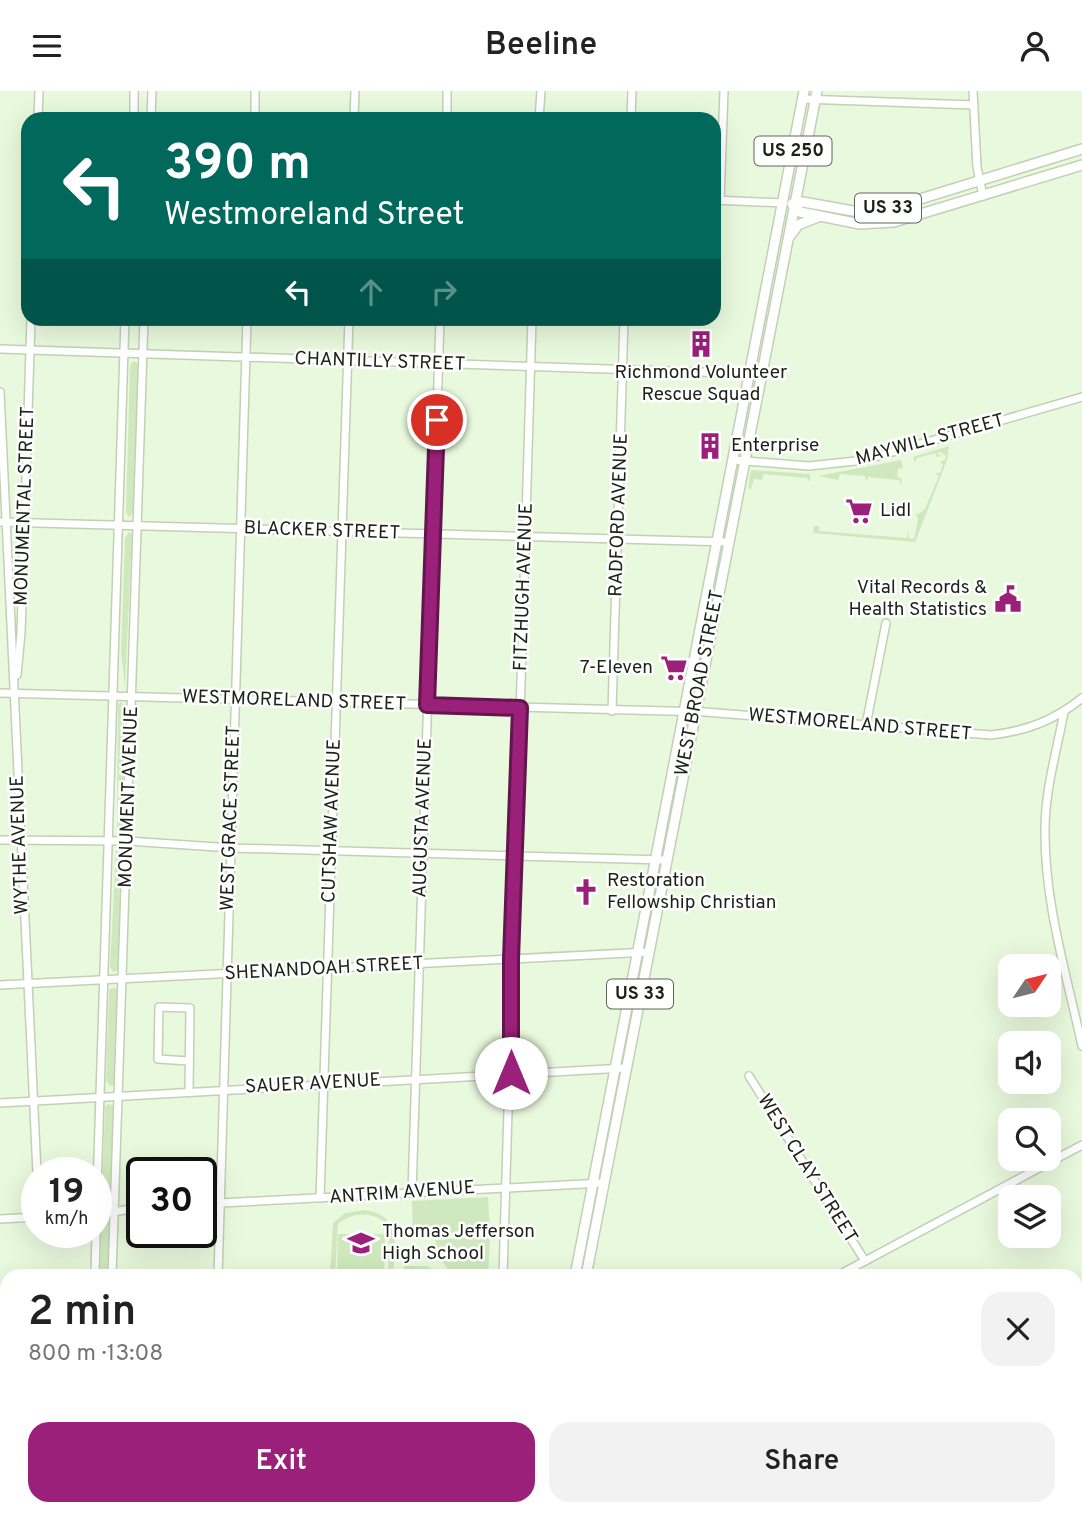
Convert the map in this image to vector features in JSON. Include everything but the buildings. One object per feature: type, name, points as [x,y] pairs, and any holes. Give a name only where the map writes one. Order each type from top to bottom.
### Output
[{"type":"main road","name":"WEST BROAD STREET","points":[[576,1269],[803,95]]},
{"type":"main road","name":"WEST BROAD STREET","points":[[587,1269],[816,95]]},
{"type":"main road","name":"US 33","points":[[783,203],[794,205],[803,202],[844,210],[879,210],[1082,149]]},
{"type":"main road","name":"US 33","points":[[819,217],[860,224],[884,224],[1082,165]]},
{"type":"main road","points":[[794,205],[800,212],[819,217]]},
{"type":"main road","points":[[787,240],[798,225],[819,217]]},
{"type":"street","points":[[38,112],[39,91]]},
{"type":"street","points":[[134,91],[134,112]]},
{"type":"street","points":[[151,112],[152,91]]},
{"type":"street","points":[[255,91],[255,112]]},
{"type":"street","points":[[354,112],[355,91]]},
{"type":"street","points":[[447,91],[447,112]]},
{"type":"street","points":[[540,112],[541,91]]},
{"type":"street","points":[[631,112],[632,91]]},
{"type":"street","points":[[721,138],[724,91]]},
{"type":"street","points":[[973,91],[979,181],[983,196]]},
{"type":"street","points":[[803,95],[974,105]]},
{"type":"street","points":[[721,200],[783,203]]},
{"type":"street","name":"MONUMENTAL STREET","points":[[15,693],[21,633],[31,326]]},
{"type":"street","name":"MONUMENT AVENUE","points":[[98,1157],[125,326]]},
{"type":"street","name":"MONUMENT AVENUE","points":[[112,1269],[144,326]]},
{"type":"street","name":"WEST GRACE STREET","points":[[218,1269],[247,326]]},
{"type":"street","name":"CUTSHAW AVENUE","points":[[320,1198],[349,326]]},
{"type":"street","name":"AUGUSTA AVENUE","points":[[412,1192],[440,326]]},
{"type":"street","name":"FITZHUGH AVENUE","points":[[503,1269],[532,326]]},
{"type":"street","name":"RADFORD AVENUE","points":[[612,711],[624,326]]},
{"type":"street","name":"CHANTILLY STREET","points":[[0,349],[761,375]]},
{"type":"street","name":"WYTHE AVENUE","points":[[0,392],[3,522],[15,693],[26,984],[36,1157]]},
{"type":"street","name":"MAYWILL STREET","points":[[733,460],[809,466],[865,460],[1082,397]]},
{"type":"street","name":"BLACKER STREET","points":[[3,522],[727,542]]},
{"type":"street","points":[[866,725],[887,623]]},
{"type":"street","name":"WESTMORELAND STREET","points":[[0,693],[694,712],[991,734],[1021,730],[1064,712],[1082,698]]},
{"type":"street","points":[[1064,712],[1046,811],[1045,854],[1051,901],[1082,1047]]},
{"type":"street","points":[[0,840],[20,838],[128,841],[232,848],[666,860]]},
{"type":"street","name":"SHENANDOAH STREET","points":[[0,985],[648,952]]},
{"type":"street","points":[[189,1061],[158,1059],[159,1007],[190,1007],[189,1091]]},
{"type":"street","name":"SAUER AVENUE","points":[[0,1103],[625,1068]]},
{"type":"street","name":"WEST CLAY STREET","points":[[748,1076],[864,1261]]},
{"type":"street","points":[[850,1269],[1082,1145]]},
{"type":"street","name":"ANTRIM AVENUE","points":[[219,1203],[603,1183]]},
{"type":"street","points":[[114,1210],[126,1209]]},
{"type":"street","points":[[0,1219],[21,1218]]},
{"type":"street","points":[[95,1269],[96,1248]]},
{"type":"green space","points":[[134,361],[138,364],[133,513],[129,517],[126,513],[130,365]]},
{"type":"green space","points":[[949,446],[947,460],[915,542],[813,533],[814,526],[819,526],[819,531],[907,538],[908,530],[909,538],[914,539],[918,520],[916,513],[919,514],[925,509],[939,476],[935,473],[940,473],[943,464],[940,462],[945,460],[946,456],[937,452],[941,456],[937,457],[935,453],[917,458],[915,463],[913,457]]},
{"type":"green space","points":[[901,460],[903,468],[898,469],[897,477],[902,479],[901,485],[899,480],[868,477],[866,482],[865,476],[840,474],[838,480],[818,476]]},
{"type":"green space","points":[[751,470],[810,474],[810,482],[807,478],[763,474],[762,480],[754,479],[751,489],[748,488]]},
{"type":"green space","points":[[129,532],[132,535],[125,687],[121,652],[125,538]]},
{"type":"green space","points":[[121,702],[124,705],[123,731],[127,745],[124,829],[120,831],[117,828],[118,704]]},
{"type":"green space","points":[[116,850],[120,853],[119,969],[113,972],[110,966]]},
{"type":"green space","points":[[114,987],[119,991],[116,1084],[110,1086],[106,1081],[109,990]]},
{"type":"green space","points":[[108,1104],[115,1106],[112,1198],[112,1157],[103,1157],[105,1107]]},
{"type":"green space","points":[[488,1197],[490,1231],[413,1235],[412,1201]]},
{"type":"green space","points":[[365,1210],[386,1219],[394,1234],[393,1269],[388,1269],[389,1227],[378,1218],[358,1215],[338,1224],[335,1269],[330,1269],[333,1223],[345,1213]]},
{"type":"green space","points":[[338,1234],[385,1234],[384,1269],[337,1269]]},
{"type":"green space","points":[[486,1236],[490,1240],[488,1269],[448,1269],[441,1260],[435,1240]]},
{"type":"green space","points":[[101,1248],[111,1248],[110,1269],[100,1269]]},
{"type":"green space","points":[[404,1266],[426,1266],[433,1269],[404,1269]]},
{"type":"place","name":"Richmond Volunteer Rescue Squad","points":[[701,344]]},
{"type":"place","name":"Enterprise","points":[[710,446]]},
{"type":"place","name":"Lidl","points":[[859,511]]},
{"type":"place","name":"Vital Records & Health Statistics","points":[[1008,599]]},
{"type":"place","name":"7-Eleven","points":[[674,668]]},
{"type":"place","name":"Restoration Fellowship Christian","points":[[586,892]]},
{"type":"place","name":"Thomas Jefferson High School","points":[[361,1243]]},
{"type":"route","points":[[437,420],[427,705],[520,708],[517,856],[511,959],[511,1073]]}]
